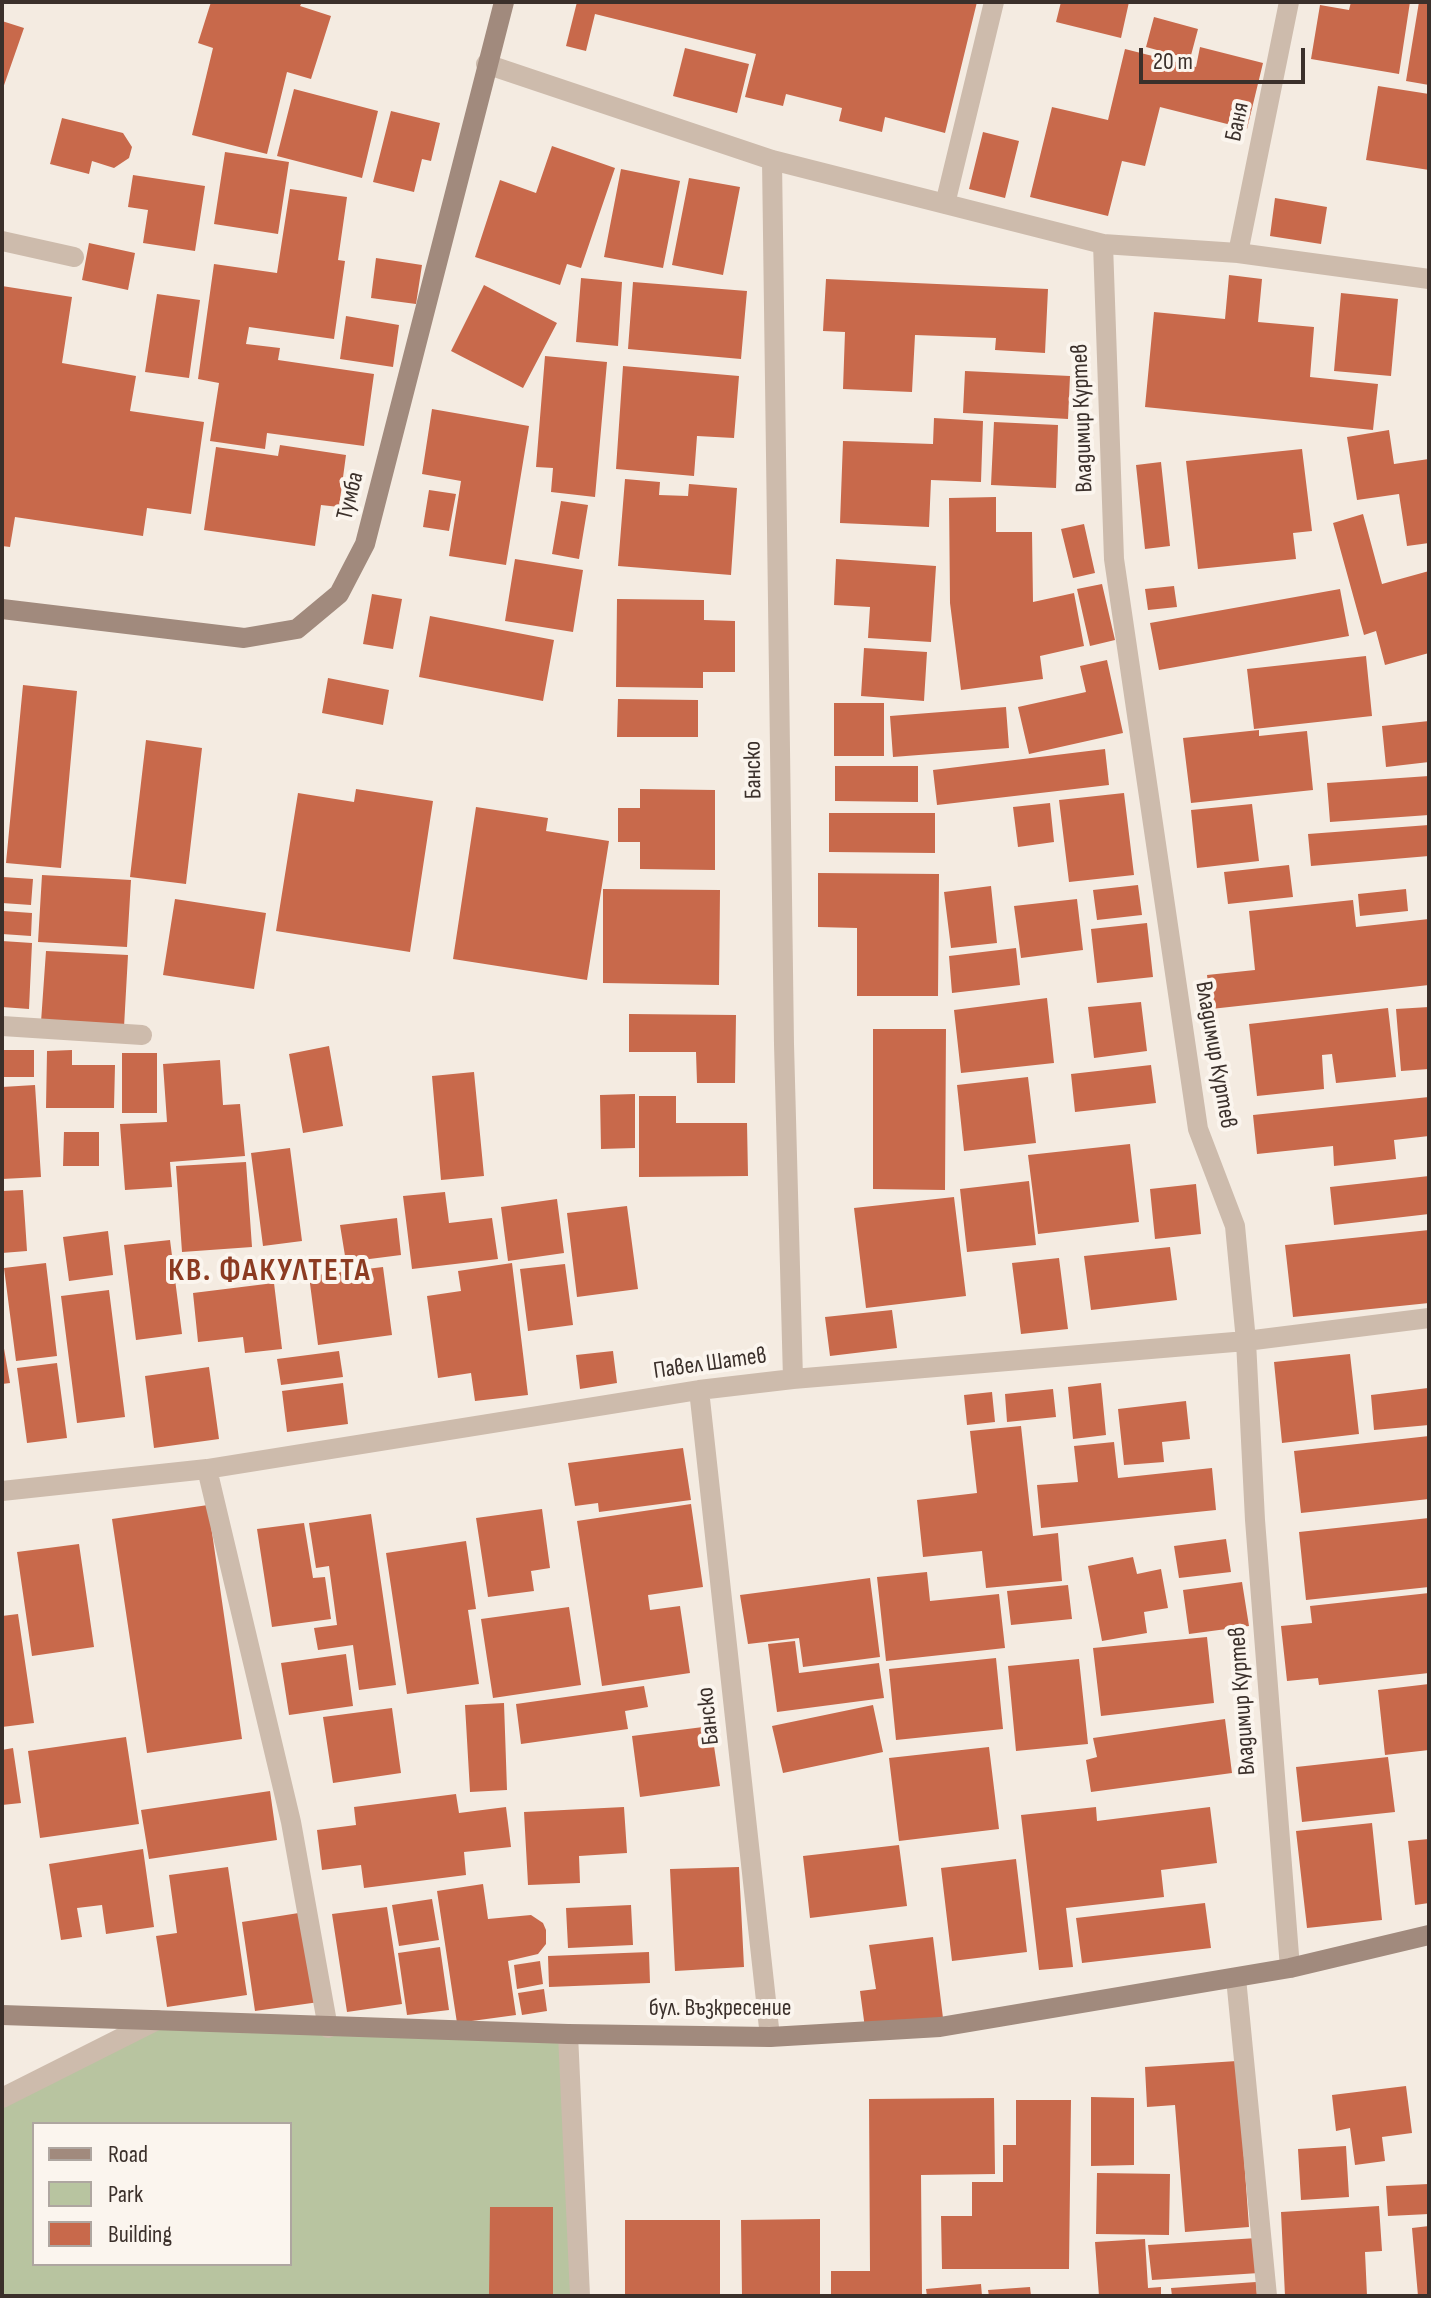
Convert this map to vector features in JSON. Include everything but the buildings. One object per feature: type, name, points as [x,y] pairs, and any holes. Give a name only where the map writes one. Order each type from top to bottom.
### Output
[{"type":"street","points":[[504,2],[486,64],[772,160],[1103,244],[1238,253],[1429,279]]},
{"type":"street","points":[[945,204],[994,2]]},
{"type":"street","name":"Баня","points":[[1238,253],[1289,2]]},
{"type":"street","name":"Тумба","points":[[2,609],[244,638],[297,629],[339,594],[365,544],[486,64]]},
{"type":"street","name":"Банско","points":[[772,160],[784,1044],[793,1379]]},
{"type":"street","points":[[2,241],[74,257]]},
{"type":"street","name":"Владимир Куртев","points":[[1103,244],[1114,559],[1198,1129],[1235,1226],[1246,1341],[1255,1520],[1290,1968]]},
{"type":"street","points":[[2,1026],[142,1035]]},
{"type":"street","name":"Павел Шатев","points":[[2,1491],[207,1469],[699,1390],[793,1379],[1246,1341],[1429,1318]]},
{"type":"street","name":"Банско","points":[[699,1390],[770,2037]]},
{"type":"street","points":[[207,1469],[291,1822],[328,2028]]},
{"type":"street","name":"бул. Възкресение","points":[[2,2015],[328,2028],[770,2037],[940,2027],[1290,1968],[1429,1935]]},
{"type":"street","points":[[1236,1978],[1267,2296]]},
{"type":"street","points":[[2,2098],[157,2020]]},
{"type":"street","points":[[568,2034],[580,2296]]},
{"type":"green space","points":[[157,2020],[568,2034],[580,2296],[2,2296],[2,2105]]},
{"type":"district","name":"КВ. ФАКУЛТЕТА","points":[[270,1272]]}]
